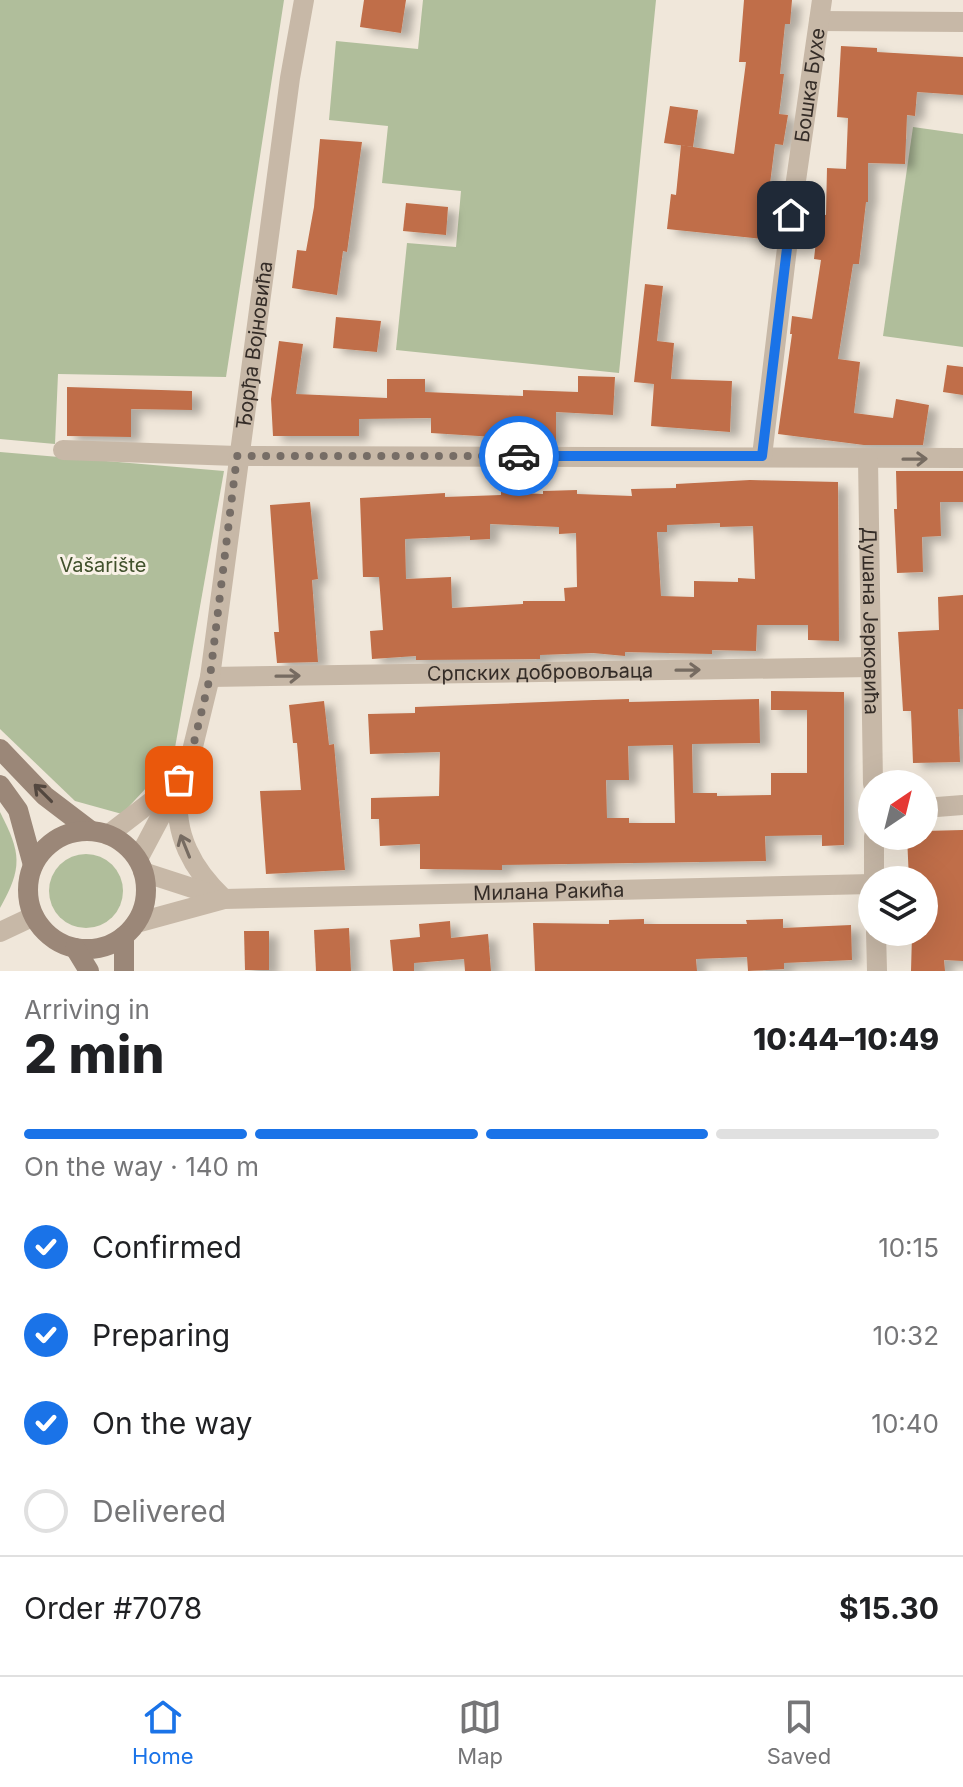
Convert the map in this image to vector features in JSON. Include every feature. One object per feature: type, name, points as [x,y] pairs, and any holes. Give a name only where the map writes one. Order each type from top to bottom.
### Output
[{"type":"main road","points":[[0,749],[45,796],[130,849],[141,866],[145,898],[130,929],[124,971]]},
{"type":"main road","points":[[0,785],[18,810],[33,865],[29,891],[34,916],[44,931],[75,948],[92,949],[109,945],[130,929]]},
{"type":"main road","points":[[33,865],[43,850],[57,839],[74,832],[100,833]]},
{"type":"main road","points":[[75,948],[89,971]]},
{"type":"street","name":"Ђорђа Војновића","points":[[141,866],[189,763],[210,677],[237,456],[290,78],[304,0]]},
{"type":"street","name":"Бошка Бухе","points":[[762,456],[791,215],[822,0]]},
{"type":"street","points":[[819,21],[963,22]]},
{"type":"street","points":[[63,450],[237,456],[963,458]]},
{"type":"street","name":"Душана Јерковића","points":[[868,459],[873,770]]},
{"type":"street","name":"Српских добровољаца","points":[[210,677],[871,667]]},
{"type":"street","points":[[100,833],[179,780]]},
{"type":"street","points":[[179,780],[176,807],[180,834],[188,855],[205,881],[224,899]]},
{"type":"street","points":[[938,807],[963,805]]},
{"type":"street","name":"Милана Ракића","points":[[141,866],[224,899]]},
{"type":"street","name":"Милана Ракића","points":[[130,929],[224,899],[858,882]]},
{"type":"street","points":[[0,932],[34,916]]},
{"type":"street","points":[[876,946],[877,971]]},
{"type":"green space","points":[[0,0],[284,0],[226,377],[58,374],[55,444],[0,439]]},
{"type":"green space","points":[[423,0],[656,0],[619,373],[396,350],[407,243],[456,247],[461,191],[382,183],[388,126],[329,120],[336,41],[418,49]]},
{"type":"green space","points":[[913,127],[963,134],[963,347],[883,336]]},
{"type":"green space","name":"Vašarište","points":[[0,452],[224,471],[173,759],[122,814],[75,801],[0,729]]},
{"type":"green space","points":[[0,812],[12,839],[16,870],[0,908]]},
{"type":"green space","points":[[86,854],[100,857],[112,865],[120,877],[123,891],[120,905],[112,917],[100,925],[86,928],[72,925],[60,917],[52,905],[49,891],[52,877],[60,865],[72,857]]},
{"type":"building","points":[[364,0],[406,0],[401,33],[360,27]]},
{"type":"building","points":[[744,0],[792,0],[790,24],[785,24],[780,74],[784,74],[779,114],[788,115],[783,145],[775,144],[763,239],[667,229],[671,194],[676,195],[681,145],[734,154],[746,62],[739,62]]},
{"type":"building","points":[[841,46],[877,48],[877,52],[963,57],[963,95],[917,92],[915,116],[907,115],[905,164],[868,163],[868,202],[859,264],[853,264],[838,359],[860,362],[854,413],[893,418],[896,399],[929,405],[923,445],[864,445],[778,434],[792,316],[812,319],[821,260],[814,259],[819,214],[826,215],[827,168],[846,169],[848,118],[837,117]]},
{"type":"building","points":[[670,106],[698,110],[693,147],[664,143]]},
{"type":"building","points":[[320,139],[362,142],[347,252],[343,251],[337,295],[292,288],[297,250],[306,251],[314,207]]},
{"type":"building","points":[[406,203],[448,207],[446,235],[403,231]]},
{"type":"building","points":[[645,284],[663,286],[657,341],[674,343],[671,379],[732,381],[730,432],[651,426],[654,384],[634,382]]},
{"type":"building","points":[[336,317],[381,321],[377,352],[333,348]]},
{"type":"building","points":[[279,341],[303,344],[296,394],[387,398],[387,379],[425,379],[425,392],[523,396],[523,390],[578,392],[578,376],[615,377],[613,415],[556,412],[556,441],[431,433],[431,418],[359,419],[359,436],[273,436],[271,399]]},
{"type":"building","points":[[947,365],[963,367],[963,395],[943,392]]},
{"type":"building","points":[[67,387],[192,391],[192,410],[131,409],[131,437],[67,436]]},
{"type":"building","points":[[896,471],[963,471],[963,502],[940,502],[941,536],[922,537],[923,572],[897,573]]},
{"type":"building","points":[[750,480],[838,482],[839,641],[808,640],[808,625],[757,625],[756,651],[712,650],[712,654],[625,652],[625,656],[593,653],[540,655],[540,659],[416,660],[416,656],[372,659],[370,631],[383,630],[379,577],[363,577],[360,498],[445,493],[445,497],[501,495],[501,492],[543,494],[543,491],[577,490],[577,494],[632,496],[631,489],[676,488],[676,484]],"holes":[[[720,523],[720,527],[753,526],[755,579],[738,578],[738,582],[694,581],[694,597],[661,596],[657,532],[667,532],[667,525]],[[490,524],[559,527],[559,534],[576,533],[577,587],[564,588],[565,601],[523,601],[523,604],[452,608],[451,577],[406,579],[405,539],[470,536],[470,540],[490,539]]]},
{"type":"building","points":[[310,502],[318,579],[312,580],[318,662],[277,663],[274,632],[279,632],[270,505]]},
{"type":"building","points":[[963,595],[963,709],[958,709],[960,762],[913,763],[911,711],[903,711],[898,632],[939,630],[938,597]]},
{"type":"building","points":[[771,691],[844,692],[844,845],[822,846],[822,835],[765,836],[766,861],[502,865],[502,870],[420,869],[420,844],[380,846],[379,819],[371,819],[371,798],[439,796],[440,752],[370,754],[368,714],[415,713],[415,707],[594,700],[759,699],[760,743],[692,744],[693,793],[717,793],[717,796],[771,795],[771,773],[807,773],[807,710],[771,710]],"holes":[[[673,745],[675,823],[629,823],[629,818],[607,818],[606,780],[629,780],[628,746]]]},
{"type":"building","points":[[324,701],[329,745],[334,744],[345,870],[266,874],[260,791],[301,790],[297,743],[293,743],[289,705]]},
{"type":"building","points":[[963,830],[963,961],[944,960],[945,971],[911,971],[912,946],[938,946],[938,866],[908,866],[908,850],[938,850],[938,831]]},
{"type":"building","points":[[644,919],[644,924],[747,924],[746,920],[783,919],[783,928],[851,925],[852,960],[784,963],[784,969],[748,971],[747,957],[696,959],[697,971],[535,971],[533,923],[609,924],[609,920]]},
{"type":"building","points":[[450,921],[451,938],[488,934],[491,971],[465,971],[464,959],[414,963],[414,971],[393,971],[390,940],[420,937],[419,924]]},
{"type":"building","points":[[349,928],[351,971],[316,971],[314,930]]},
{"type":"building","points":[[244,931],[269,931],[269,970],[245,970]]},
{"type":"way so far","points":[[179,780],[189,763],[210,677],[237,456],[519,456]]},
{"type":"route","points":[[519,456],[762,456],[791,215]]}]
